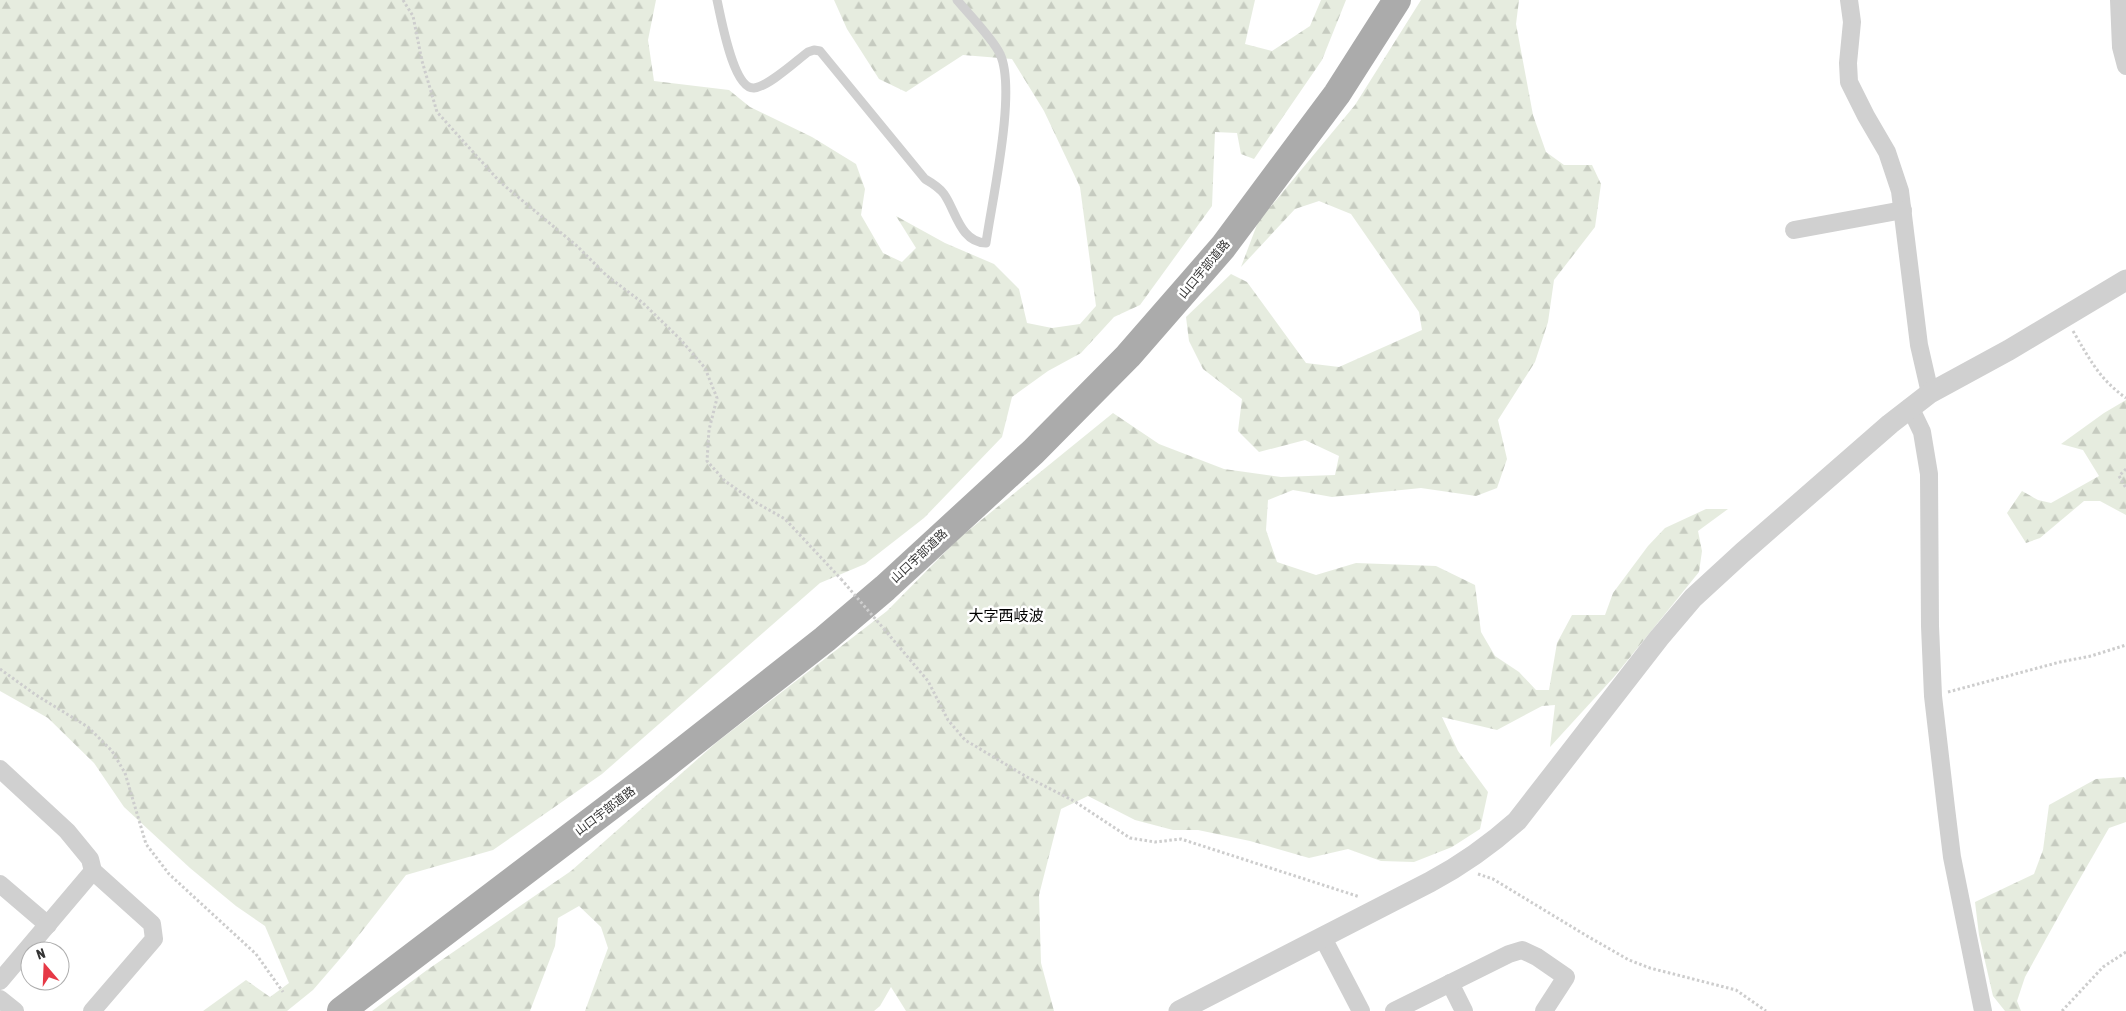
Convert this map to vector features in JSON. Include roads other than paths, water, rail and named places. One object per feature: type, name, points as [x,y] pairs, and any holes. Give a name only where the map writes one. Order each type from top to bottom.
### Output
[{"type":"main road","name":"山口宇部道路","points":[[341,1011],[661,768],[825,638],[885,588],[1033,452],[1128,356],[1223,247],[1338,94],[1397,0]]},
{"type":"street","points":[[1849,0],[1852,22],[1848,63],[1849,82],[1887,152],[1900,191],[1919,345],[1930,393]]},
{"type":"street","points":[[2120,0],[2121,47],[2126,66]]},
{"type":"street","points":[[1794,230],[1903,210]]},
{"type":"street","points":[[1179,1011],[1457,867],[1493,843],[1517,821],[1659,638],[1693,598],[1742,552],[1910,407],[1930,393],[2009,350],[2126,280]]},
{"type":"street","points":[[1910,407],[1922,432],[1929,474],[1930,626],[1933,696],[1952,857],[1984,1011]]},
{"type":"street","points":[[0,769],[67,831],[90,859],[93,871],[152,924],[154,939],[92,1011]]},
{"type":"street","points":[[0,981],[93,871]]},
{"type":"street","points":[[0,884],[48,925]]},
{"type":"street","points":[[1323,938],[1361,1011]]},
{"type":"street","points":[[1394,1011],[1509,954],[1522,950],[1537,957],[1566,976],[1544,1011]]},
{"type":"street","points":[[1450,983],[1464,1011]]},
{"type":"street","points":[[0,999],[16,1011]]},
{"type":"lane","points":[[717,0],[734,65],[740,80],[747,86],[754,88],[766,83],[808,52],[820,51],[925,178],[939,188],[968,238],[979,243],[986,243],[1006,113],[1006,75],[1000,53],[957,0]]},
{"type":"district","name":"大字西岐波","points":[[1006,615]]}]
